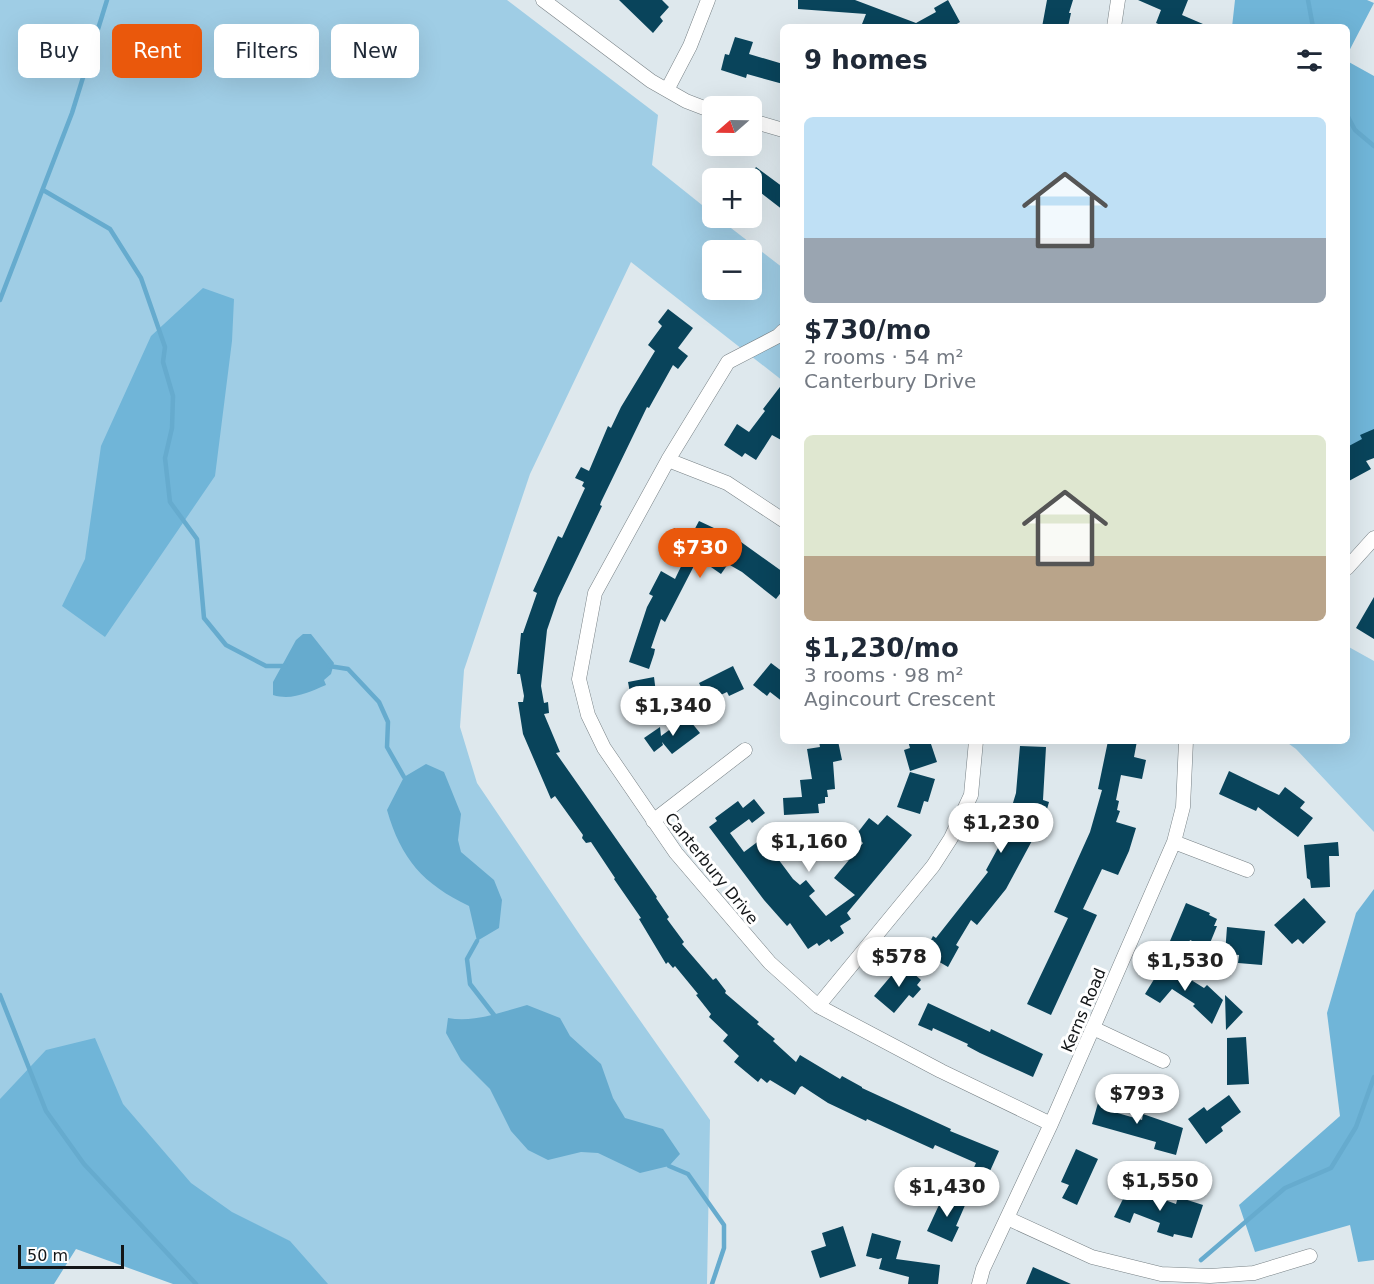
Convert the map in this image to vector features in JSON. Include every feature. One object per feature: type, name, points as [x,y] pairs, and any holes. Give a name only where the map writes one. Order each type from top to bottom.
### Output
[{"type":"street","points":[[543,0],[651,81],[686,101],[702,107]]},
{"type":"street","points":[[667,90],[690,46],[708,0]]},
{"type":"street","points":[[1114,24],[1118,0]]},
{"type":"street","points":[[762,124],[780,129]]},
{"type":"street","name":"Canterbury Drive","points":[[780,334],[728,362],[668,460],[595,593],[579,679],[588,715],[604,747],[676,853],[770,963],[818,1006],[941,1071],[1051,1124]]},
{"type":"street","points":[[668,460],[727,483],[780,518]]},
{"type":"street","points":[[1350,565],[1374,538]]},
{"type":"street","points":[[818,1006],[933,866],[951,838],[971,795],[976,744]]},
{"type":"street","name":"Kerns Road","points":[[979,1284],[1174,842],[1183,807],[1186,744]]},
{"type":"street","points":[[653,821],[745,750]]},
{"type":"street","points":[[1174,842],[1247,870]]},
{"type":"street","points":[[1093,1028],[1163,1062]]},
{"type":"street","points":[[1007,1218],[1092,1257],[1161,1274],[1210,1276],[1254,1273],[1310,1256]]},
{"type":"shaded area","points":[[0,0],[507,0],[658,115],[652,165],[702,205],[702,228],[731,228],[747,240],[702,240],[702,300],[762,300],[762,252],[780,266],[780,379],[631,262],[530,474],[464,670],[460,727],[477,783],[710,1120],[707,1284],[181,1284],[0,1189]]},
{"type":"shaded area","points":[[1235,0],[1367,0],[1374,3],[1350,49],[1350,24],[1232,24]]},
{"type":"shaded area","points":[[1350,63],[1374,76],[1374,434],[1350,446]]},
{"type":"shaded area","points":[[203,288],[234,299],[232,341],[215,476],[105,637],[62,606],[85,559],[101,446],[151,336]]},
{"type":"shaded area","points":[[303,634],[311,634],[334,663],[331,674],[324,680],[326,685],[294,696],[273,695],[273,682],[296,640]]},
{"type":"shaded area","points":[[1350,648],[1374,661],[1374,832],[1289,744],[1350,744]]},
{"type":"shaded area","points":[[426,764],[444,772],[461,814],[458,840],[461,852],[494,880],[502,900],[499,928],[477,941],[469,906],[439,889],[416,868],[399,843],[387,810],[404,777]]},
{"type":"shaded area","points":[[1374,889],[1374,1260],[1358,1262],[1350,1225],[1255,1252],[1239,1205],[1340,1116],[1327,1013],[1356,913]]},
{"type":"shaded area","points":[[527,1005],[560,1018],[570,1036],[601,1064],[613,1098],[625,1118],[663,1129],[680,1154],[669,1166],[640,1173],[598,1153],[581,1152],[548,1160],[528,1150],[511,1131],[490,1089],[461,1060],[446,1033],[448,1018],[478,1018]]},
{"type":"shaded area","points":[[95,1038],[123,1104],[191,1183],[232,1212],[290,1241],[328,1284],[173,1284],[76,1249],[54,1284],[0,1284],[0,1099],[46,1050]]},
{"type":"building","points":[[619,0],[662,0],[669,7],[660,17],[663,21],[653,33]]},
{"type":"building","points":[[798,0],[855,0],[916,23],[936,12],[934,8],[948,0],[960,22],[957,24],[862,24],[866,14],[798,9]]},
{"type":"building","points":[[1047,0],[1073,0],[1069,24],[1043,24]]},
{"type":"building","points":[[1138,0],[1188,0],[1182,15],[1203,24],[1158,24],[1156,23],[1161,10]]},
{"type":"building","points":[[735,37],[753,42],[749,54],[780,63],[780,83],[747,74],[746,78],[721,70],[725,54],[729,55]]},
{"type":"building","points":[[762,171],[780,185],[780,208],[762,194]]},
{"type":"building","points":[[668,309],[693,328],[678,348],[688,356],[678,369],[673,365],[649,408],[647,407],[601,502],[602,506],[558,598],[547,630],[541,686],[544,703],[548,702],[549,713],[544,714],[560,752],[556,753],[657,897],[669,917],[667,919],[684,942],[682,944],[713,980],[716,978],[726,991],[725,993],[759,1022],[757,1024],[775,1039],[773,1041],[796,1062],[800,1055],[840,1079],[842,1076],[862,1088],[951,1129],[950,1131],[999,1151],[982,1189],[967,1183],[976,1163],[935,1145],[933,1149],[867,1119],[866,1121],[828,1103],[802,1086],[795,1095],[770,1080],[767,1083],[761,1078],[758,1082],[734,1062],[739,1056],[723,1041],[728,1035],[709,1017],[711,1014],[696,995],[698,994],[675,966],[673,968],[668,962],[666,964],[639,919],[641,918],[591,842],[586,843],[582,838],[583,835],[555,796],[551,799],[523,734],[518,702],[523,702],[524,696],[520,674],[517,674],[521,633],[523,633],[537,593],[533,591],[558,536],[562,538],[585,488],[582,486],[584,482],[575,478],[581,467],[589,471],[608,426],[611,428],[655,351],[648,345],[662,326],[658,322]]},
{"type":"building","points":[[780,387],[780,439],[772,435],[756,460],[745,453],[742,457],[724,445],[737,424],[749,432],[765,411],[763,409]]},
{"type":"building","points":[[1374,429],[1374,458],[1366,461],[1371,469],[1350,480],[1350,445],[1362,439],[1360,435]]},
{"type":"building","points":[[699,521],[739,545],[741,542],[780,570],[780,594],[776,599],[728,564],[721,574],[698,558],[665,622],[661,619],[651,648],[655,649],[649,669],[629,662],[647,607],[653,596],[649,594],[661,571],[675,579],[687,554],[667,543],[674,528],[691,536]]},
{"type":"building","points":[[1374,597],[1374,639],[1356,628]]},
{"type":"building","points":[[771,663],[780,670],[780,700],[770,692],[767,696],[753,685]]},
{"type":"building","points":[[733,666],[744,689],[729,696],[727,692],[708,701],[699,683]]},
{"type":"building","points":[[654,677],[657,715],[635,719],[628,682]]},
{"type":"building","points":[[687,717],[700,733],[672,754],[662,742],[663,745],[654,752],[644,738],[660,727],[661,736]]},
{"type":"building","points":[[820,744],[839,744],[842,760],[833,762],[835,789],[827,790],[828,797],[825,797],[825,803],[818,804],[819,813],[784,815],[783,798],[802,797],[800,780],[812,779],[807,749],[820,747]]},
{"type":"building","points":[[909,744],[931,744],[937,762],[910,771],[904,750],[910,748]]},
{"type":"building","points":[[1107,744],[1136,744],[1134,757],[1146,760],[1142,779],[1121,775],[1116,800],[1119,801],[1117,810],[1120,811],[1116,822],[1136,828],[1129,851],[1118,875],[1102,869],[1083,909],[1097,915],[1051,1015],[1027,1004],[1068,918],[1054,912],[1090,832],[1102,790],[1098,789]]},
{"type":"building","points":[[1020,746],[1046,747],[1043,800],[1049,802],[1044,820],[1039,819],[1034,837],[1006,889],[977,925],[971,920],[956,945],[959,947],[948,967],[924,953],[933,936],[936,938],[988,872],[986,870],[1015,817],[1009,816],[1016,793]]},
{"type":"building","points":[[1229,771],[1279,795],[1285,787],[1305,802],[1300,808],[1313,818],[1298,837],[1258,807],[1256,811],[1219,794]]},
{"type":"building","points":[[910,772],[935,779],[928,802],[924,801],[920,814],[897,807]]},
{"type":"building","points":[[754,799],[765,813],[752,823],[749,819],[730,833],[744,852],[760,840],[764,846],[767,844],[793,879],[800,885],[806,880],[815,891],[809,896],[826,916],[855,895],[834,878],[863,843],[855,836],[869,818],[878,825],[887,815],[912,835],[847,913],[851,919],[840,926],[844,933],[831,942],[829,939],[819,946],[817,943],[808,949],[790,923],[787,926],[764,900],[709,827],[717,821],[715,818],[738,801],[743,808]]},
{"type":"building","points":[[1338,842],[1339,856],[1329,856],[1330,887],[1311,888],[1310,880],[1307,878],[1304,845]]},
{"type":"building","points":[[1304,898],[1326,922],[1303,944],[1298,939],[1292,944],[1274,925]]},
{"type":"building","points":[[1186,903],[1210,913],[1209,915],[1217,919],[1214,926],[1217,926],[1208,948],[1190,940],[1187,948],[1170,941]]},
{"type":"building","points":[[1227,927],[1265,931],[1262,965],[1238,963],[1239,955],[1225,954]]},
{"type":"building","points":[[902,963],[921,980],[917,985],[921,989],[913,998],[909,995],[894,1013],[874,996]]},
{"type":"building","points":[[1164,963],[1204,988],[1207,985],[1223,1000],[1212,1024],[1193,1006],[1195,1004],[1172,989],[1160,1003],[1145,994]]},
{"type":"building","points":[[1225,995],[1243,1012],[1226,1030]]},
{"type":"building","points":[[928,1003],[1043,1054],[1033,1077],[933,1028],[932,1031],[918,1025]]},
{"type":"building","points":[[1246,1037],[1249,1084],[1227,1085],[1227,1038]]},
{"type":"building","points":[[1102,1089],[1119,1094],[1114,1112],[1142,1120],[1143,1114],[1183,1128],[1176,1155],[1154,1149],[1156,1142],[1092,1124]]},
{"type":"building","points":[[1229,1095],[1241,1112],[1221,1127],[1223,1131],[1206,1144],[1188,1119],[1204,1107],[1207,1111]]},
{"type":"building","points":[[1076,1149],[1098,1159],[1077,1205],[1062,1198],[1069,1185],[1061,1182]]},
{"type":"building","points":[[1132,1181],[1145,1186],[1143,1192],[1176,1204],[1178,1197],[1203,1205],[1192,1238],[1174,1234],[1173,1237],[1157,1232],[1160,1223],[1134,1213],[1130,1223],[1114,1217]]},
{"type":"building","points":[[944,1194],[966,1203],[952,1242],[927,1231]]},
{"type":"building","points":[[843,1226],[856,1266],[820,1278],[811,1251],[826,1246],[822,1233]]},
{"type":"building","points":[[872,1233],[901,1241],[896,1259],[940,1265],[938,1284],[908,1284],[909,1277],[879,1269],[882,1258],[866,1256]]},
{"type":"building","points":[[1033,1267],[1071,1284],[1026,1284]]},
{"type":"waterway","points":[[0,300],[72,113],[107,0]]},
{"type":"waterway","points":[[1308,0],[1312,24]]},
{"type":"waterway","points":[[1350,121],[1355,130],[1374,146]]},
{"type":"waterway","points":[[43,190],[110,229],[141,278],[165,347],[163,362],[173,396],[172,428],[165,458],[170,502],[197,539],[204,618],[226,645],[266,666],[285,666]]},
{"type":"waterway","points":[[329,666],[348,669],[379,702],[388,722],[387,747],[404,777]]},
{"type":"waterway","points":[[477,941],[467,959],[470,984],[494,1015]]},
{"type":"waterway","points":[[0,995],[46,1111],[84,1164],[196,1284]]},
{"type":"waterway","points":[[1201,1260],[1285,1188],[1331,1168],[1356,1127],[1374,1077]]},
{"type":"waterway","points":[[669,1166],[688,1174],[724,1225],[724,1248],[712,1284]]}]
